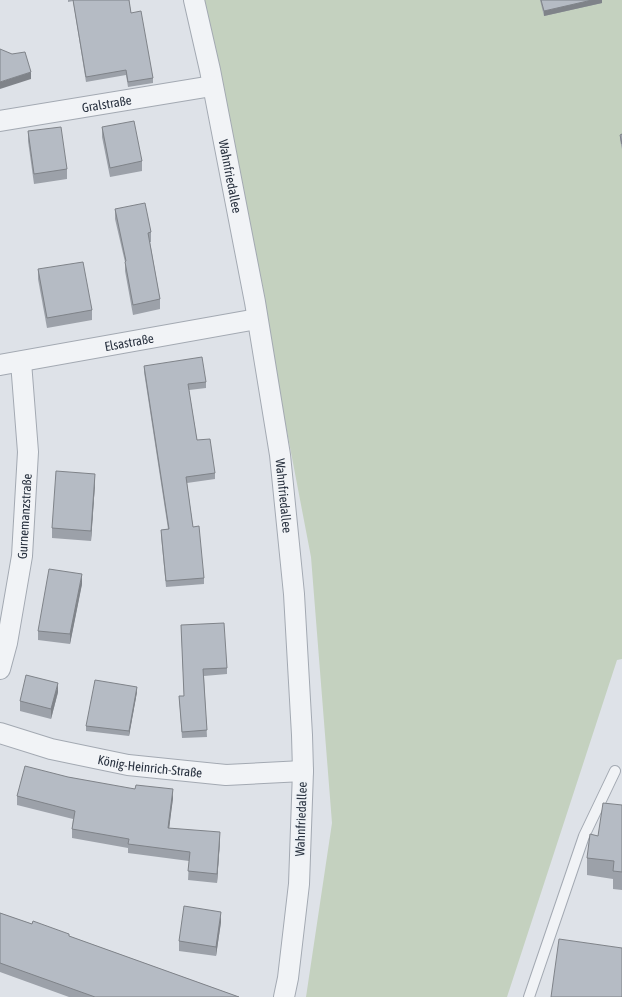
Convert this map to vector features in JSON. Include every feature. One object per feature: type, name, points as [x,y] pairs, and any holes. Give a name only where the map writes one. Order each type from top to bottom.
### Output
[{"type":"street","name":"Wahnfriedallee","points":[[194,0],[257,319],[280,455],[294,594],[302,727],[303,771],[299,884],[288,978],[284,997]]},
{"type":"street","name":"Gralstraße","points":[[0,121],[212,86]]},
{"type":"street","name":"Elsastraße","points":[[0,365],[257,319]]},
{"type":"street","name":"Gurnemanzstraße","points":[[0,669],[7,643],[22,556],[28,452],[21,362]]},
{"type":"street","name":"König-Heinrich-Straße","points":[[0,733],[51,748],[128,765],[226,775],[303,771]]},
{"type":"lane","points":[[529,997],[584,836],[615,771]]},
{"type":"green space","points":[[200,0],[622,0],[622,659],[617,660],[507,997],[306,997],[332,823],[311,557],[259,285]]},
{"type":"building","points":[[73,0],[129,0],[131,13],[141,11],[153,78],[128,82],[126,70],[86,77]]},
{"type":"building","points":[[541,0],[592,0],[544,11]]},
{"type":"building","points":[[0,49],[12,54],[25,52],[31,72],[0,82]]},
{"type":"building","points":[[134,121],[142,161],[110,168],[102,127]]},
{"type":"building","points":[[61,127],[67,169],[34,174],[28,131]]},
{"type":"building","points":[[145,203],[151,232],[148,233],[160,299],[133,305],[126,261],[115,209]]},
{"type":"building","points":[[83,262],[92,310],[47,318],[38,269]]},
{"type":"building","points":[[202,357],[206,382],[188,384],[197,440],[210,439],[215,473],[186,477],[193,527],[199,526],[204,578],[166,581],[161,530],[169,529],[144,366]]},
{"type":"building","points":[[56,471],[95,474],[91,531],[52,528]]},
{"type":"building","points":[[49,569],[82,574],[70,634],[38,631]]},
{"type":"building","points":[[224,623],[227,668],[203,669],[207,730],[182,732],[179,696],[184,696],[181,625]]},
{"type":"building","points":[[26,675],[58,683],[51,709],[20,701]]},
{"type":"building","points":[[95,680],[137,687],[129,731],[86,726]]},
{"type":"building","points":[[25,766],[68,777],[135,789],[136,785],[173,789],[168,828],[220,832],[217,874],[188,871],[190,852],[128,844],[129,839],[72,829],[75,811],[17,796]]},
{"type":"building","points":[[603,803],[622,805],[622,872],[613,871],[614,861],[587,858],[590,834],[598,836]]},
{"type":"building","points":[[184,906],[221,912],[216,947],[179,941]]},
{"type":"building","points":[[0,913],[32,924],[33,921],[69,934],[69,936],[239,997],[95,997],[0,963]]},
{"type":"building","points":[[559,939],[622,948],[622,997],[551,997]]}]
